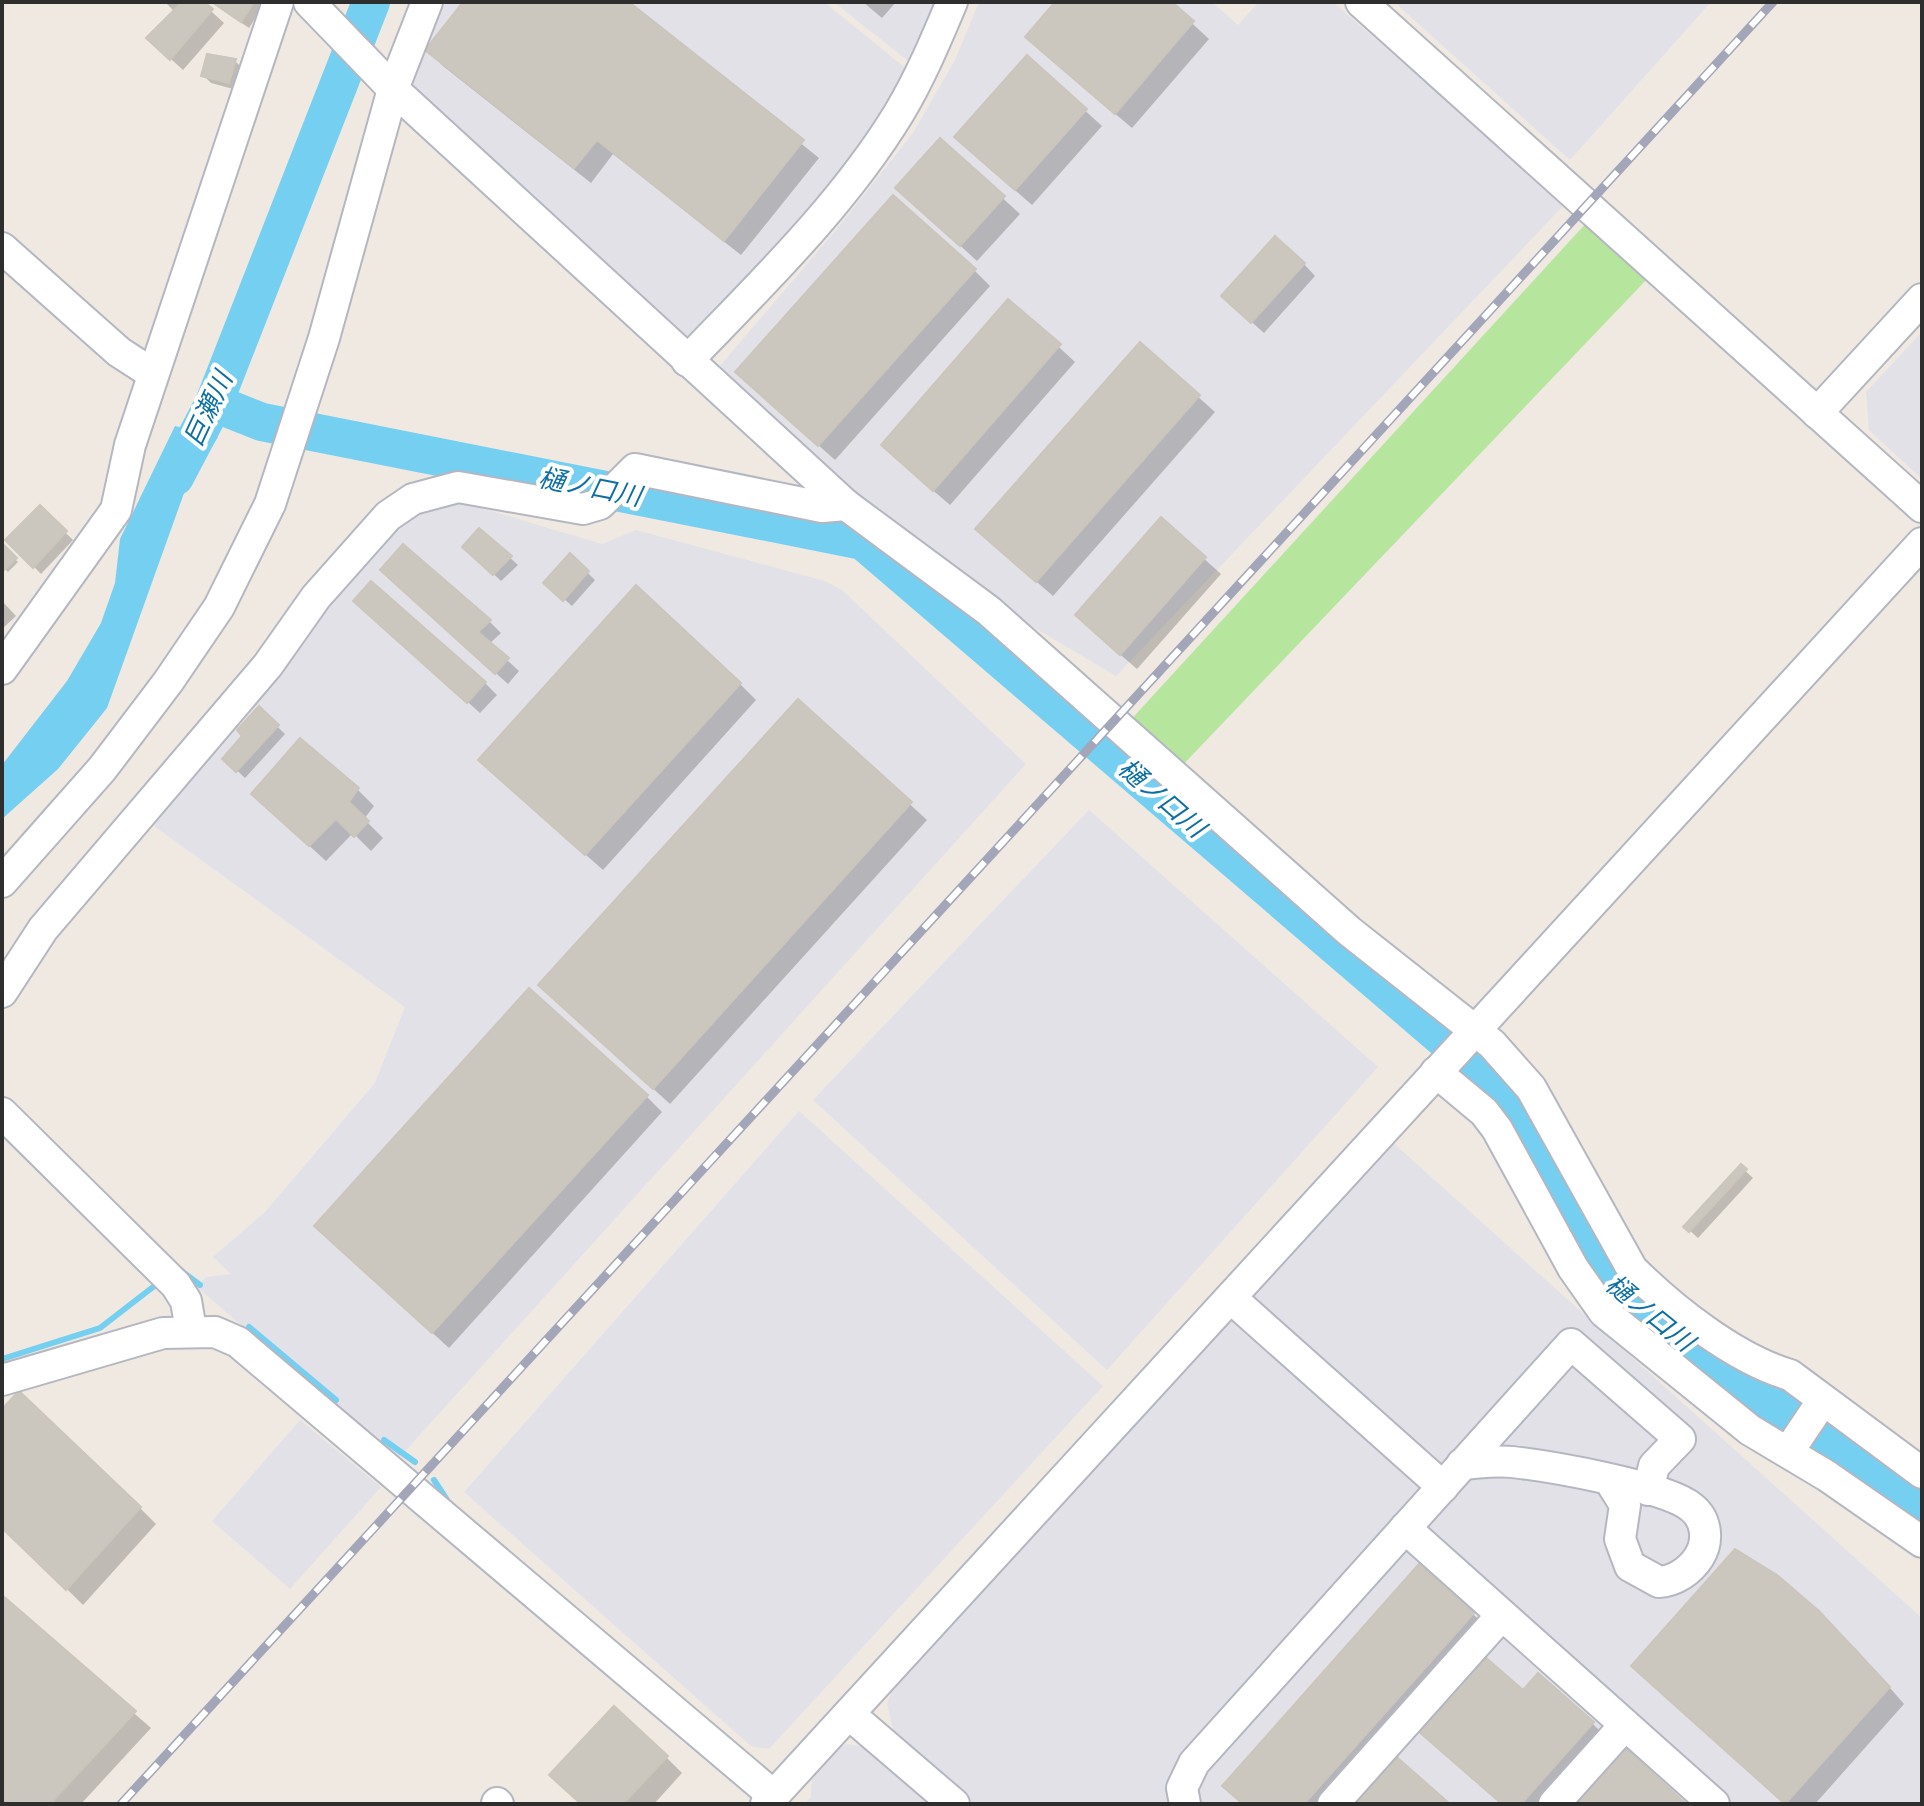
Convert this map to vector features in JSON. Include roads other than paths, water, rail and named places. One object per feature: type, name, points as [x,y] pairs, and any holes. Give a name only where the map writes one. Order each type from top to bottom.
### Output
[{"type":"street","points":[[2,669],[116,510],[130,445],[278,2]]},
{"type":"street","points":[[309,2],[391,86],[846,505],[989,611],[1349,931],[1470,1034],[1508,1059],[1531,1088],[1595,1215],[1632,1269],[1651,1288],[1684,1315],[1766,1368],[1790,1375],[1820,1404],[1922,1473]]},
{"type":"street","points":[[2,882],[102,769],[168,682],[219,607],[270,504],[324,338],[391,86],[427,2]]},
{"type":"street","points":[[687,361],[782,262],[898,115],[952,2]]},
{"type":"street","points":[[1361,2],[1922,507]]},
{"type":"street","points":[[2,248],[119,352],[153,374]]},
{"type":"street","points":[[1817,413],[1922,299]]},
{"type":"street","points":[[2,992],[43,929],[268,665],[316,597],[355,550],[388,516],[413,499],[458,487],[583,509],[600,504],[635,469],[822,507],[846,505]]},
{"type":"street","points":[[2,1380],[127,1341],[191,1330],[215,1332],[238,1342],[770,1800],[1922,543]]},
{"type":"street","points":[[1440,1068],[1497,1129],[1604,1312],[1750,1430],[1791,1448],[1922,1542]]},
{"type":"street","points":[[2,1113],[176,1285],[186,1301],[191,1330]]},
{"type":"street","points":[[1558,1235],[1595,1215]]},
{"type":"street","points":[[1231,1298],[1453,1476]]},
{"type":"street","points":[[1185,1804],[1182,1788],[1194,1763],[1571,1344],[1680,1439],[1654,1466],[1648,1490]]},
{"type":"street","points":[[1791,1448],[1820,1404]]},
{"type":"street","points":[[1453,1476],[1510,1462],[1610,1481],[1648,1490],[1691,1506],[1705,1529],[1704,1548],[1696,1562],[1666,1581],[1644,1577],[1624,1558],[1620,1529],[1625,1505],[1610,1481]]},
{"type":"street","points":[[1405,1528],[1714,1804]]},
{"type":"street","points":[[1333,1804],[1501,1616]]},
{"type":"street","points":[[849,1714],[954,1804]]},
{"type":"street","points":[[1554,1804],[1625,1725]]},
{"type":"water","points":[[175,426],[218,437],[188,482],[107,708],[58,769],[2,819],[2,765],[67,681],[101,623],[115,583],[120,539]]},
{"type":"waterway","name":"巨瀬川","points":[[175,477],[214,403],[371,2]]},
{"type":"waterway","name":"樋ノ口川","points":[[214,403],[262,422],[863,541],[1493,1081],[1519,1116],[1599,1272],[1629,1302],[1922,1513]]},
{"type":"waterway","points":[[180,1270],[200,1285]]},
{"type":"waterway","points":[[2,1359],[100,1328],[153,1287]]},
{"type":"waterway","points":[[249,1327],[336,1400]]},
{"type":"waterway","points":[[384,1440],[415,1462]]},
{"type":"waterway","points":[[434,1480],[447,1500]]},
{"type":"railway","points":[[121,1804],[1773,2]]}]
